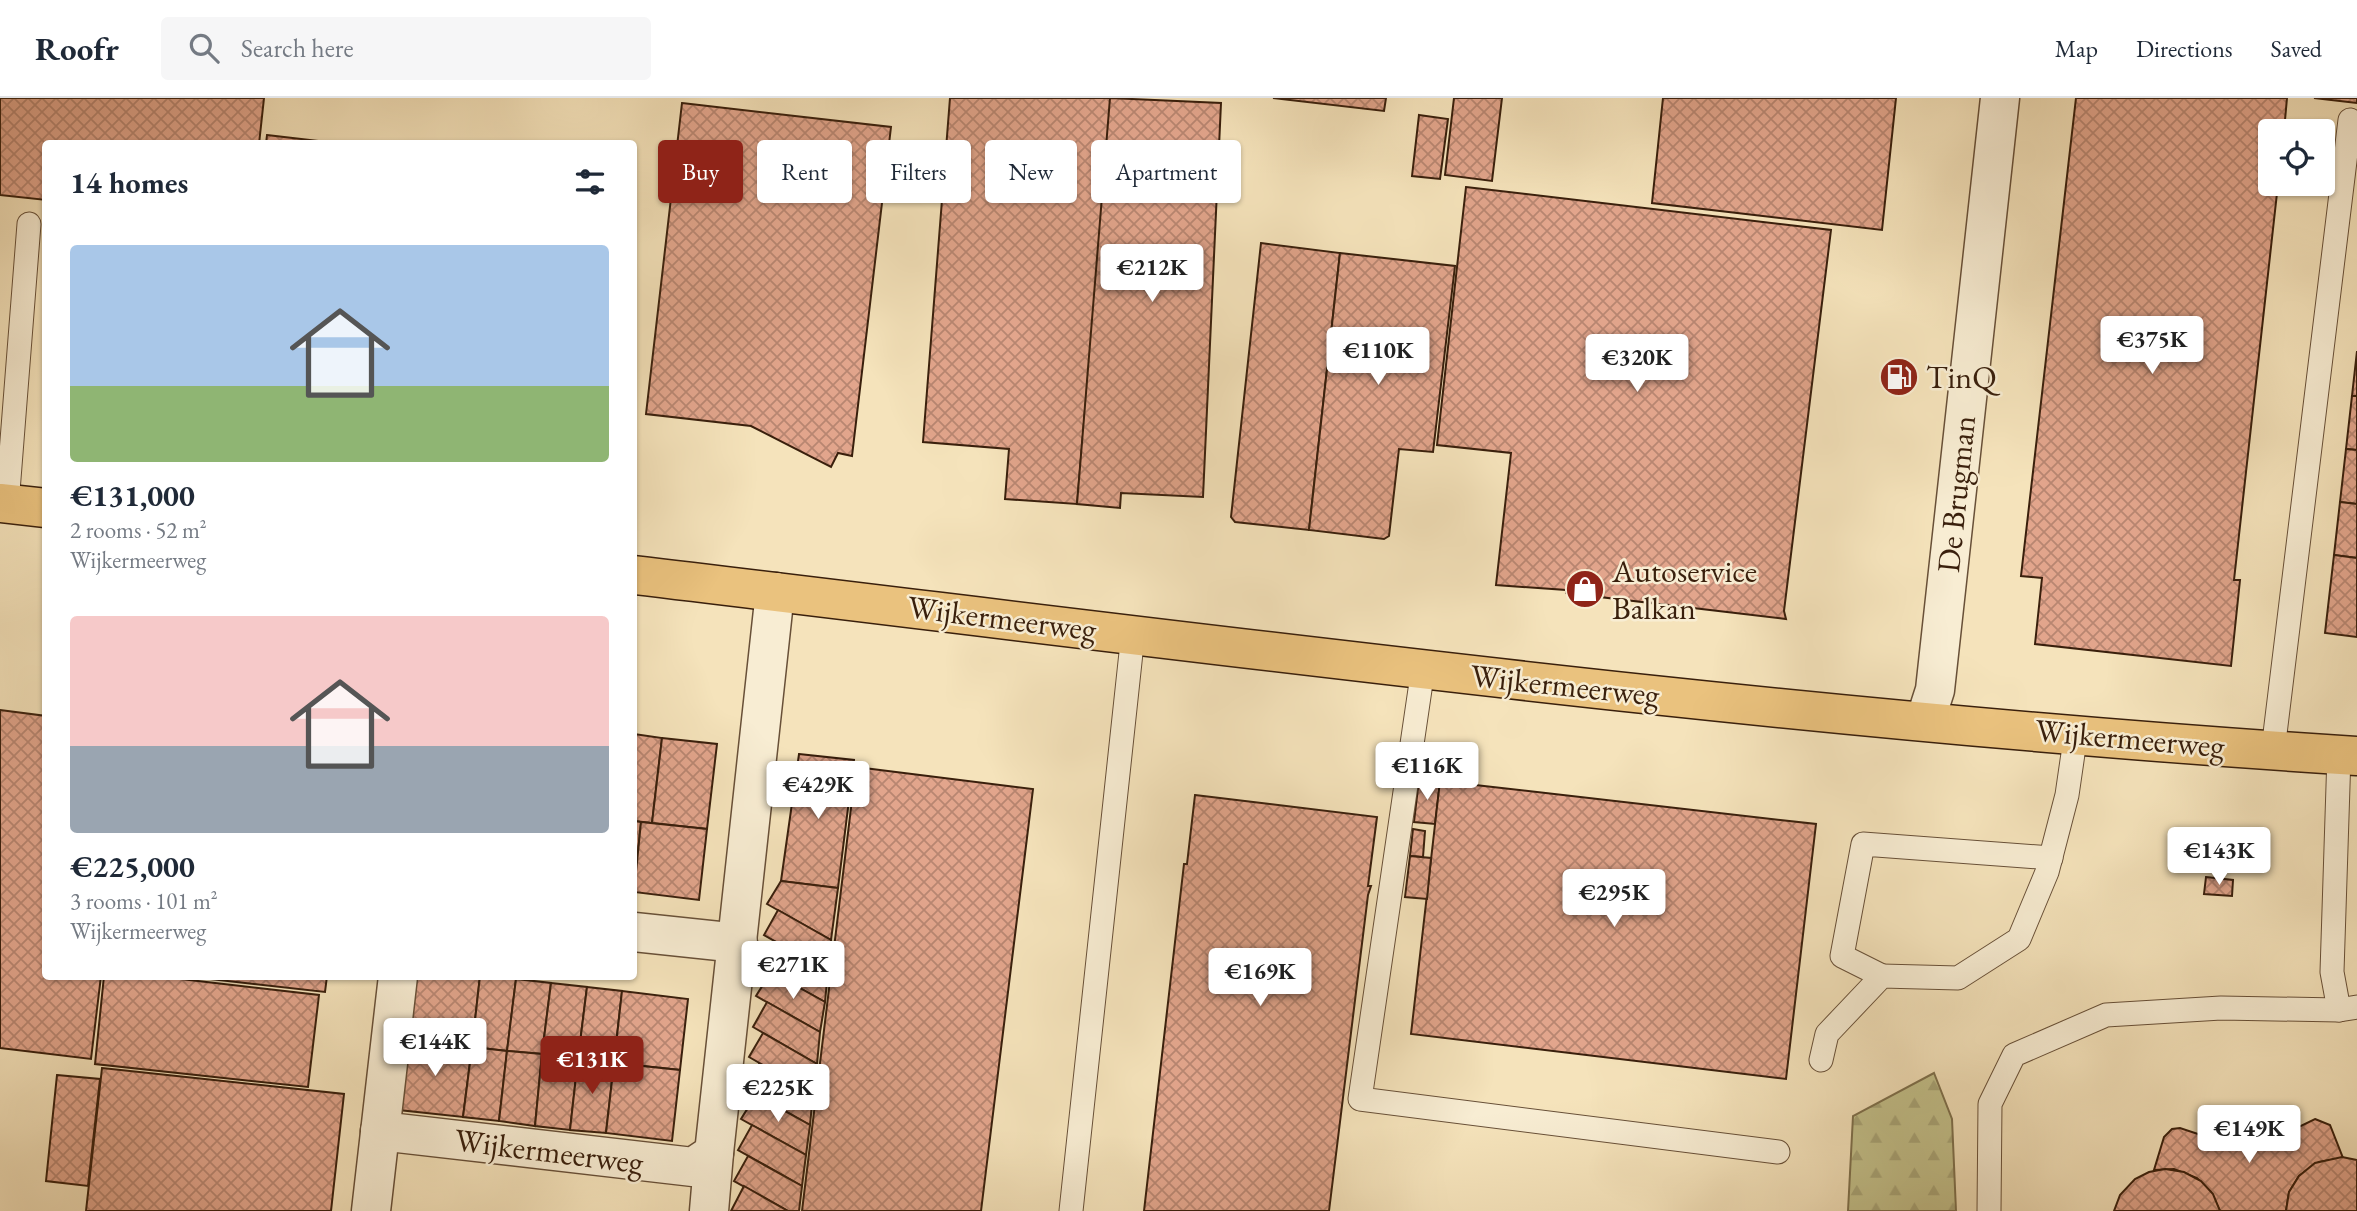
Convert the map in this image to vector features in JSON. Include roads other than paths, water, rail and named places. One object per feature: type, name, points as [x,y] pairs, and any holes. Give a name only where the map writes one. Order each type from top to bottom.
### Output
[{"type":"main road","points":[[4,504],[42,508]]},
{"type":"main road","name":"Wijkermeerweg","points":[[637,575],[1572,687],[1925,721],[2348,755]]},
{"type":"street","name":"De Brugman","points":[[1925,721],[1935,690],[2000,98]]},
{"type":"street","points":[[709,1211],[775,592]]},
{"type":"street","points":[[637,932],[738,943]]},
{"type":"street","points":[[371,1211],[398,980]]},
{"type":"street","name":"Wijkermeerweg","points":[[380,1131],[693,1167],[714,1153]]},
{"type":"lane","points":[[2273,750],[2350,120]]},
{"type":"lane","points":[[4,504],[29,224]]},
{"type":"lane","points":[[1071,1211],[1133,634]]},
{"type":"lane","points":[[1423,669],[1360,1099],[1778,1152]]},
{"type":"lane","points":[[2050,858],[1863,844],[1842,956],[1882,976],[1958,978],[2018,939],[2050,858],[2067,795],[2076,733]]},
{"type":"lane","points":[[1989,1211],[1990,1104],[2014,1055],[2106,1015],[2221,1008],[2348,1009],[2332,972],[2348,755]]},
{"type":"lane","points":[[1821,1059],[1827,1034],[1882,976]]},
{"type":"place","name":"TinQ","points":[[1899,377]]},
{"type":"place","name":"Autoservice Balkan","points":[[1585,589]]}]
